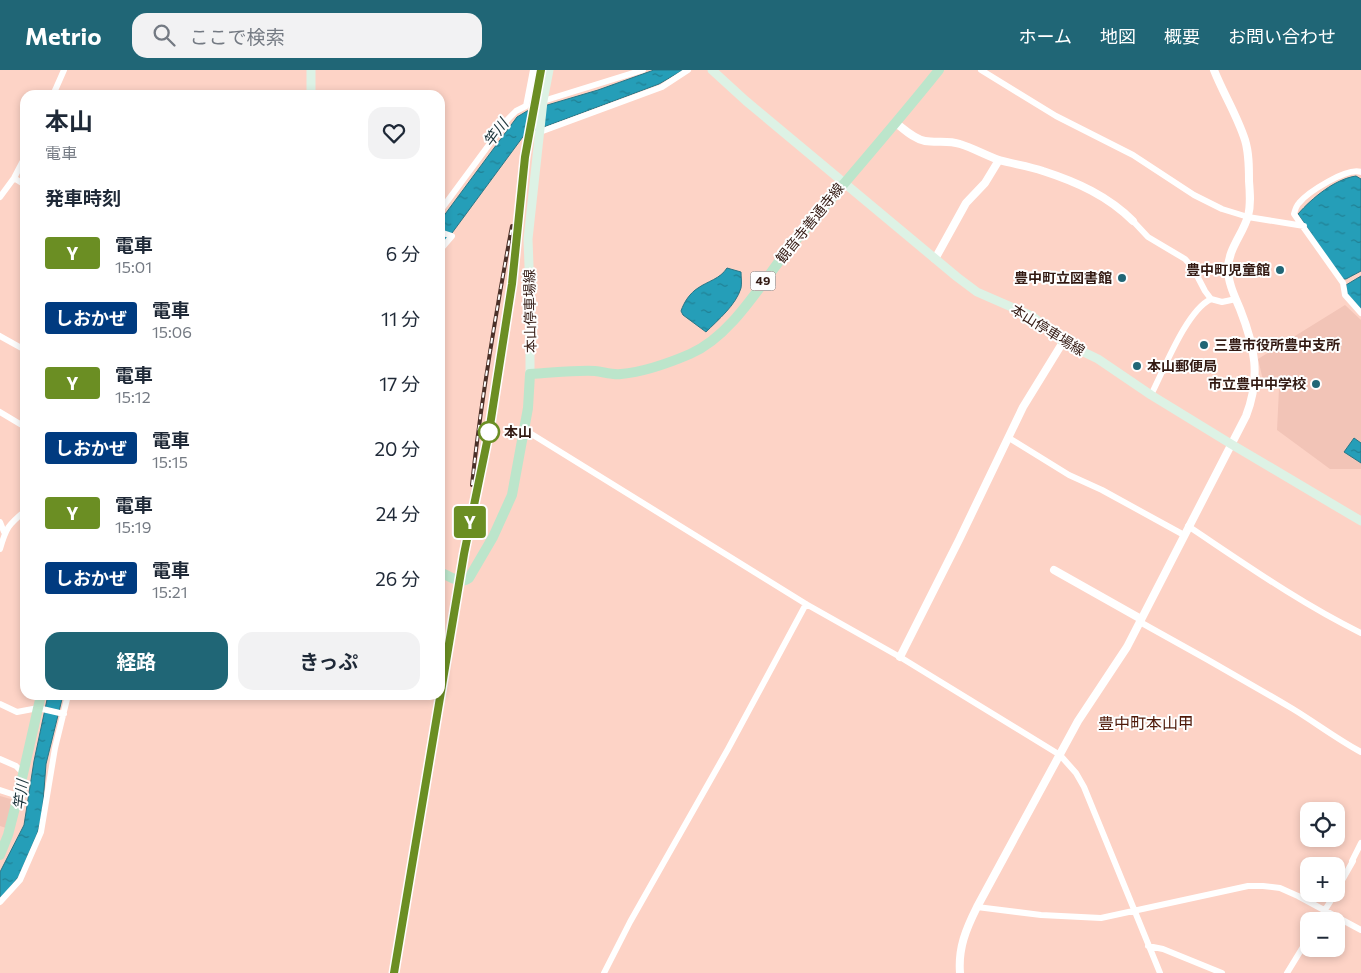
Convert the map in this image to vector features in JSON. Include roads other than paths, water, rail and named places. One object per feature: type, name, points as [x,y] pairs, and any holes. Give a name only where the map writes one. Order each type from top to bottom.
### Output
[{"type":"main road","points":[[311,70],[311,90]]},
{"type":"main road","name":"本山停車場線","points":[[530,374],[528,238],[543,101],[549,70]]},
{"type":"main road","name":"本山停車場線","points":[[712,70],[746,101],[977,292],[1032,316],[1063,342],[1098,360],[1231,444],[1361,521]]},
{"type":"main road","name":"観音寺善通寺線","points":[[530,374],[595,371],[623,374],[668,363],[705,346],[729,325],[772,269],[939,70]]},
{"type":"main road","points":[[445,574],[459,581],[466,581],[470,578],[501,521],[512,495],[525,430],[530,374]]},
{"type":"main road","points":[[0,855],[8,835],[41,708],[41,700]]},
{"type":"street","points":[[56,90],[64,70]]},
{"type":"street","points":[[445,204],[508,119],[516,111],[526,106],[533,70]]},
{"type":"street","points":[[543,101],[643,70]]},
{"type":"street","points":[[540,132],[662,87],[688,70]]},
{"type":"street","points":[[981,70],[1056,116],[1133,155],[1194,194],[1222,209],[1248,217],[1304,226]]},
{"type":"street","points":[[960,973],[960,951],[963,938],[977,907],[1078,721],[1119,661],[1141,621],[1246,416],[1252,400],[1255,385],[1254,350],[1230,281],[1229,260],[1248,217],[1250,185],[1248,156],[1246,141],[1214,70]]},
{"type":"street","points":[[896,123],[916,138],[925,141],[950,141],[961,144],[999,160],[1043,171],[1089,189],[1115,205],[1148,237],[1185,260],[1193,268],[1211,299],[1222,302],[1236,299]]},
{"type":"street","points":[[935,259],[962,208],[985,183],[999,160]]},
{"type":"street","points":[[0,197],[20,166]]},
{"type":"street","points":[[1361,172],[1355,170],[1343,174],[1309,194],[1297,204],[1294,214],[1343,283],[1345,296],[1361,313]]},
{"type":"street","points":[[14,178],[20,182]]},
{"type":"street","points":[[445,233],[452,236],[445,244]]},
{"type":"street","points":[[1151,395],[1186,325],[1205,302],[1211,299]]},
{"type":"street","points":[[0,336],[20,347]]},
{"type":"street","points":[[900,657],[1023,407],[1063,342]]},
{"type":"street","points":[[0,412],[20,424]]},
{"type":"street","points":[[525,430],[806,604],[900,657],[1060,755],[1076,772],[1084,787],[1160,973]]},
{"type":"street","points":[[1009,438],[1069,476],[1102,490],[1184,534]]},
{"type":"street","points":[[0,549],[4,532],[20,515]]},
{"type":"street","points":[[0,522],[4,532]]},
{"type":"street","points":[[1188,526],[1273,584],[1361,633]]},
{"type":"street","points":[[1054,570],[1295,711],[1361,752]]},
{"type":"street","points":[[604,973],[630,922],[723,758],[806,604]]},
{"type":"street","points":[[0,902],[20,880],[40,832],[55,748],[66,700]]},
{"type":"street","points":[[0,704],[17,712],[41,708],[62,714]]},
{"type":"street","points":[[0,759],[16,766],[23,773]]},
{"type":"street","points":[[0,790],[18,796]]},
{"type":"street","points":[[1345,874],[1361,843]]},
{"type":"street","points":[[977,907],[1041,915],[1101,918],[1248,886],[1263,886],[1280,888],[1298,896],[1361,930]]},
{"type":"street","points":[[1324,911],[1329,902]]},
{"type":"street","points":[[1148,946],[1164,949],[1222,973]]},
{"type":"street","points":[[1287,973],[1300,952]]},
{"type":"water","points":[[654,70],[683,70],[659,84],[525,134],[445,241],[445,214],[517,117],[527,111],[598,90]]},
{"type":"water","points":[[1356,176],[1361,179],[1361,271],[1346,279],[1342,279],[1298,214],[1324,190],[1340,181]]},
{"type":"water","points":[[727,268],[741,272],[741,288],[731,306],[706,332],[683,315],[681,311],[692,292],[717,277]]},
{"type":"water","points":[[1361,276],[1361,309],[1347,294],[1346,285]]},
{"type":"water","points":[[1354,438],[1361,443],[1361,463],[1344,452]]},
{"type":"water","points":[[47,700],[62,700],[46,764],[42,816],[37,834],[19,876],[0,900],[0,872],[24,825],[34,761]]},
{"type":"railway","points":[[445,666],[464,554],[489,432],[513,284],[525,157],[541,70]]},
{"type":"railway","points":[[472,485],[489,355],[512,226]]},
{"type":"railway","points":[[393,973],[439,700]]},
{"type":"train","name":"Y","points":[[445,667],[464,554],[489,432],[512,284],[525,157],[541,70]]},
{"type":"train","name":"Y","points":[[394,973],[404,903],[439,700]]},
{"type":"place","name":"豊中町児童館","points":[[1280,270]]},
{"type":"place","name":"豊中町立図書館","points":[[1122,278]]},
{"type":"place","name":"三豊市役所豊中支所","points":[[1204,345]]},
{"type":"place","name":"本山郵便局","points":[[1137,366]]},
{"type":"place","name":"市立豊中中学校","points":[[1316,384]]},
{"type":"place","name":"本山","points":[[489,432]]},
{"type":"district","name":"豊中町本山甲","points":[[1146,723]]},
{"type":"water label","name":"竿川","points":[[496,133]]},
{"type":"water label","name":"竿川","points":[[21,795]]}]
